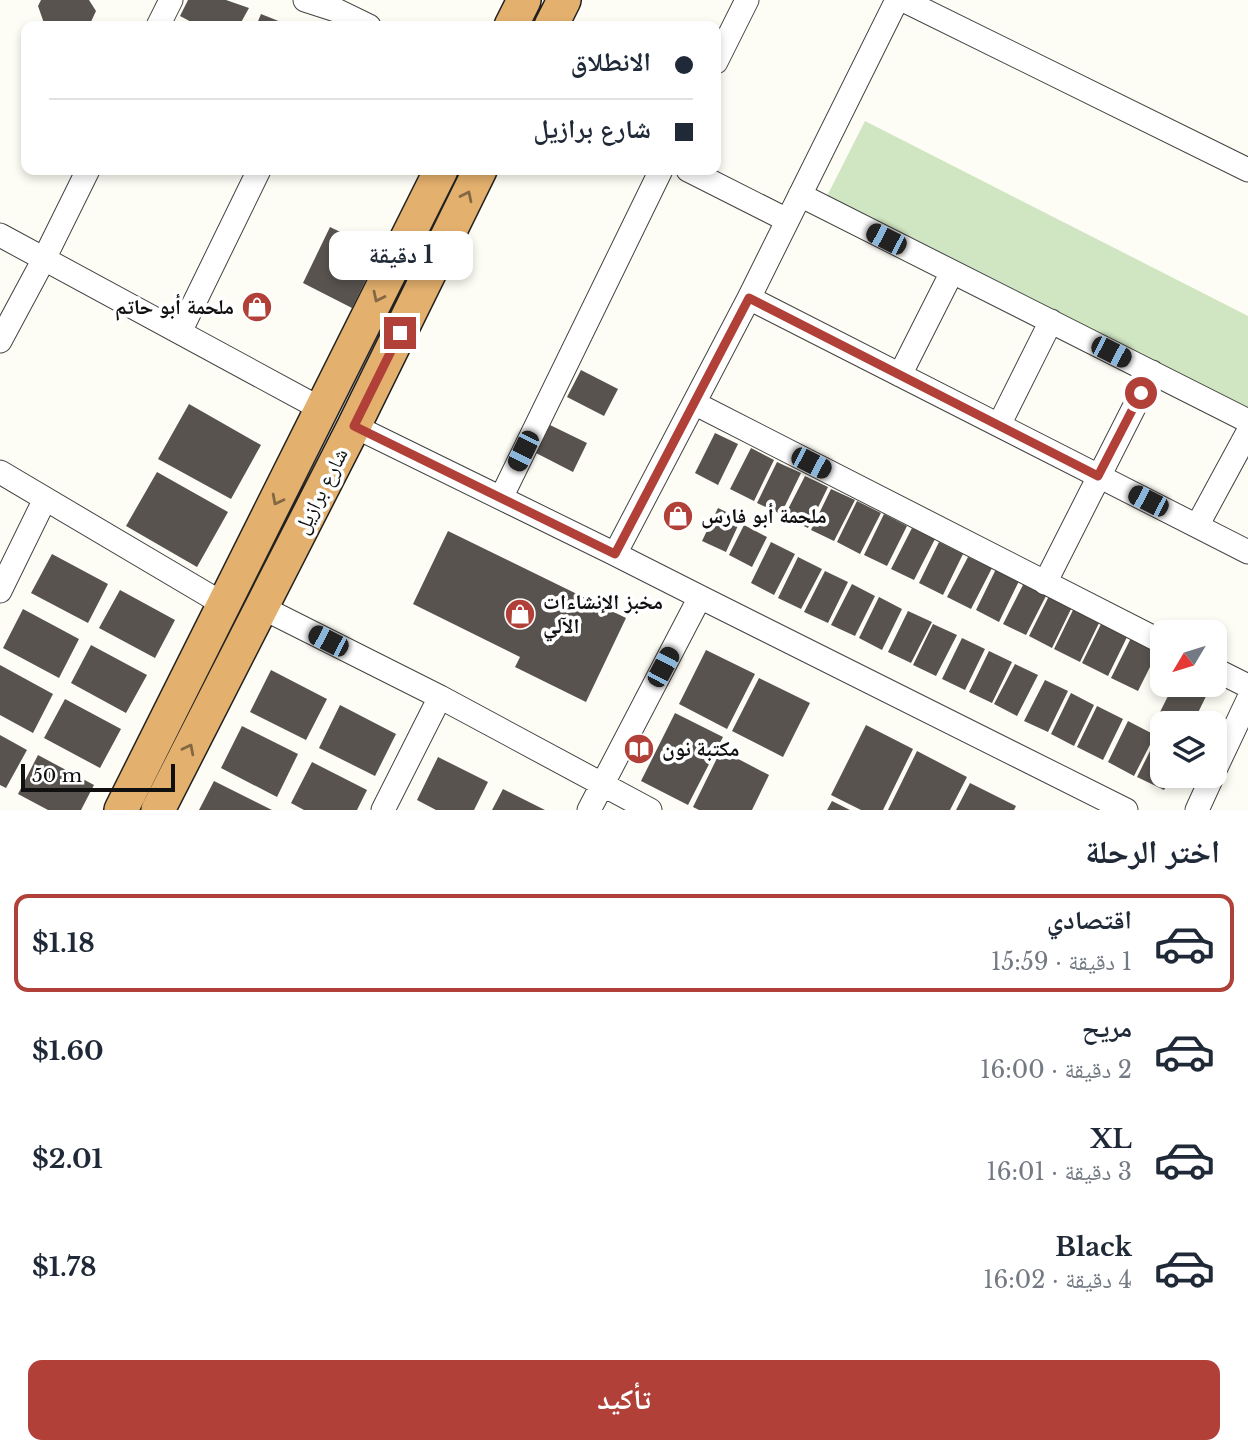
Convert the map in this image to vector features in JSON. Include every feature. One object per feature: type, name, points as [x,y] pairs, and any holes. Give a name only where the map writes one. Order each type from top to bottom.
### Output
[{"type":"highway","points":[[514,21],[524,0]]},
{"type":"highway","points":[[554,21],[564,0]]},
{"type":"highway","name":"شارع برازيل","points":[[121,810],[439,175]]},
{"type":"highway","name":"شارع برازيل","points":[[158,810],[354,426],[478,175]]},
{"type":"street","points":[[160,21],[171,0]]},
{"type":"street","points":[[305,0],[357,21]]},
{"type":"street","points":[[721,52],[747,0]]},
{"type":"street","points":[[615,554],[749,298],[897,0]]},
{"type":"street","points":[[903,0],[1248,170]]},
{"type":"street","points":[[0,341],[86,175]]},
{"type":"street","points":[[180,332],[256,175]]},
{"type":"street","points":[[500,498],[659,175]]},
{"type":"street","points":[[698,175],[787,220]]},
{"type":"street","points":[[800,195],[1248,421]]},
{"type":"street","points":[[0,235],[323,410]]},
{"type":"street","points":[[900,375],[951,272]]},
{"type":"street","points":[[749,298],[1248,552]]},
{"type":"street","points":[[999,425],[1051,321]]},
{"type":"street","points":[[1045,583],[1152,372]]},
{"type":"street","points":[[694,403],[1150,636]]},
{"type":"street","points":[[354,426],[1126,810]]},
{"type":"street","points":[[1197,526],[1248,432]]},
{"type":"street","points":[[0,472],[225,605]]},
{"type":"street","points":[[0,591],[45,499]]},
{"type":"street","points":[[589,810],[700,597]]},
{"type":"street","points":[[261,607],[440,697],[650,810]]},
{"type":"street","points":[[1227,676],[1248,686]]},
{"type":"street","points":[[383,810],[440,697]]},
{"type":"street","points":[[1227,745],[1248,699]]},
{"type":"street","points":[[1197,810],[1207,788]]},
{"type":"green space","points":[[865,121],[1248,316],[1248,410],[826,198]]},
{"type":"building","points":[[41,0],[89,0],[96,11],[91,21],[43,21],[38,6]]},
{"type":"building","points":[[188,0],[226,0],[249,8],[242,21],[190,21],[180,16]]},
{"type":"building","points":[[261,14],[278,21],[258,21]]},
{"type":"building","points":[[330,227],[380,251],[352,308],[303,283]]},
{"type":"building","points":[[581,370],[618,389],[604,416],[567,397]]},
{"type":"building","points":[[189,404],[261,445],[231,499],[158,459]]},
{"type":"building","points":[[550,425],[587,443],[573,472],[536,453]]},
{"type":"building","points":[[715,433],[738,444],[718,485],[695,473]]},
{"type":"building","points":[[751,448],[774,460],[754,501],[730,489]]},
{"type":"building","points":[[777,462],[801,473],[781,514],[757,503]]},
{"type":"building","points":[[157,472],[228,512],[197,567],[126,526]]},
{"type":"building","points":[[805,476],[828,487],[808,528],[784,517]]},
{"type":"building","points":[[831,489],[855,500],[834,541],[811,530]]},
{"type":"building","points":[[857,501],[881,513],[860,554],[837,542]]},
{"type":"building","points":[[718,508],[741,519],[726,552],[702,541]]},
{"type":"building","points":[[884,514],[907,526],[887,566],[864,555]]},
{"type":"building","points":[[744,525],[767,537],[752,567],[729,555]]},
{"type":"building","points":[[912,528],[935,539],[914,580],[891,569]]},
{"type":"building","points":[[448,531],[626,618],[586,702],[515,667],[520,657],[413,604]]},
{"type":"building","points":[[771,542],[795,554],[774,595],[751,583]]},
{"type":"building","points":[[939,542],[963,554],[943,595],[919,583]]},
{"type":"building","points":[[52,554],[108,584],[88,623],[31,593]]},
{"type":"building","points":[[798,557],[822,569],[801,609],[778,598]]},
{"type":"building","points":[[968,557],[992,568],[971,609],[947,597]]},
{"type":"building","points":[[996,569],[1019,581],[999,622],[976,610]]},
{"type":"building","points":[[825,571],[848,582],[828,623],[804,612]]},
{"type":"building","points":[[1024,583],[1047,594],[1026,635],[1003,624]]},
{"type":"building","points":[[852,584],[875,596],[855,636],[831,625]]},
{"type":"building","points":[[120,590],[175,620],[155,658],[99,628]]},
{"type":"building","points":[[1049,596],[1072,607],[1052,648],[1029,636]]},
{"type":"building","points":[[879,597],[902,609],[882,650],[859,638]]},
{"type":"building","points":[[1074,608],[1100,621],[1080,662],[1054,649]]},
{"type":"building","points":[[23,609],[79,639],[59,678],[3,648]]},
{"type":"building","points":[[908,611],[932,622],[911,663],[888,652]]},
{"type":"building","points":[[1102,622],[1128,635],[1108,676],[1082,663]]},
{"type":"building","points":[[933,624],[957,635],[936,676],[913,665]]},
{"type":"building","points":[[1132,636],[1150,645],[1150,667],[1138,691],[1111,678]]},
{"type":"building","points":[[962,638],[985,649],[965,690],[942,679]]},
{"type":"building","points":[[91,645],[147,675],[126,713],[71,683]]},
{"type":"building","points":[[706,650],[755,674],[727,729],[679,704]]},
{"type":"building","points":[[989,651],[1012,662],[992,703],[969,692]]},
{"type":"building","points":[[1015,664],[1038,675],[1017,716],[994,704]]},
{"type":"building","points":[[0,665],[53,694],[33,733],[0,715]]},
{"type":"building","points":[[271,670],[327,699],[306,740],[250,712]]},
{"type":"building","points":[[759,678],[810,703],[783,757],[732,731]]},
{"type":"building","points":[[1045,680],[1068,691],[1048,732],[1024,721]]},
{"type":"building","points":[[1071,693],[1094,705],[1074,746],[1051,734]]},
{"type":"building","points":[[1168,697],[1206,697],[1199,711],[1160,711]]},
{"type":"building","points":[[65,699],[121,729],[100,768],[44,738]]},
{"type":"building","points":[[340,705],[396,734],[375,776],[319,748]]},
{"type":"building","points":[[1097,706],[1123,719],[1103,760],[1077,747]]},
{"type":"building","points":[[675,713],[723,737],[688,805],[641,781]]},
{"type":"building","points":[[1128,721],[1150,732],[1150,745],[1134,776],[1108,762]]},
{"type":"building","points":[[866,725],[913,749],[883,810],[861,810],[831,795]]},
{"type":"building","points":[[242,726],[298,754],[277,797],[221,768]]},
{"type":"building","points":[[0,735],[27,750],[6,788],[0,785]]},
{"type":"building","points":[[721,750],[769,775],[752,810],[699,810],[693,807]]},
{"type":"building","points":[[917,751],[967,777],[950,810],[888,810]]},
{"type":"building","points":[[1150,751],[1150,783],[1137,777]]},
{"type":"building","points":[[38,755],[94,785],[81,810],[48,810],[18,794]]},
{"type":"building","points":[[438,757],[488,782],[474,810],[436,810],[417,800]]},
{"type":"building","points":[[312,762],[367,790],[357,810],[304,810],[291,803]]},
{"type":"building","points":[[214,781],[272,810],[199,810]]},
{"type":"building","points":[[970,783],[1016,806],[1014,810],[956,810]]},
{"type":"building","points":[[503,789],[545,810],[492,810]]},
{"type":"building","points":[[832,801],[850,810],[827,810]]},
{"type":"place","name":"ملحمة أبو حاتم","points":[[257,307]]},
{"type":"place","name":"ملحمة أبو فارس","points":[[678,516]]},
{"type":"place","name":"مخبز الإنشاءات الآلي","points":[[520,614]]},
{"type":"place","name":"مكتبة نون","points":[[639,749]]},
{"type":"route","points":[[400,333],[354,426],[615,554],[749,298],[1098,476],[1141,393]]}]
